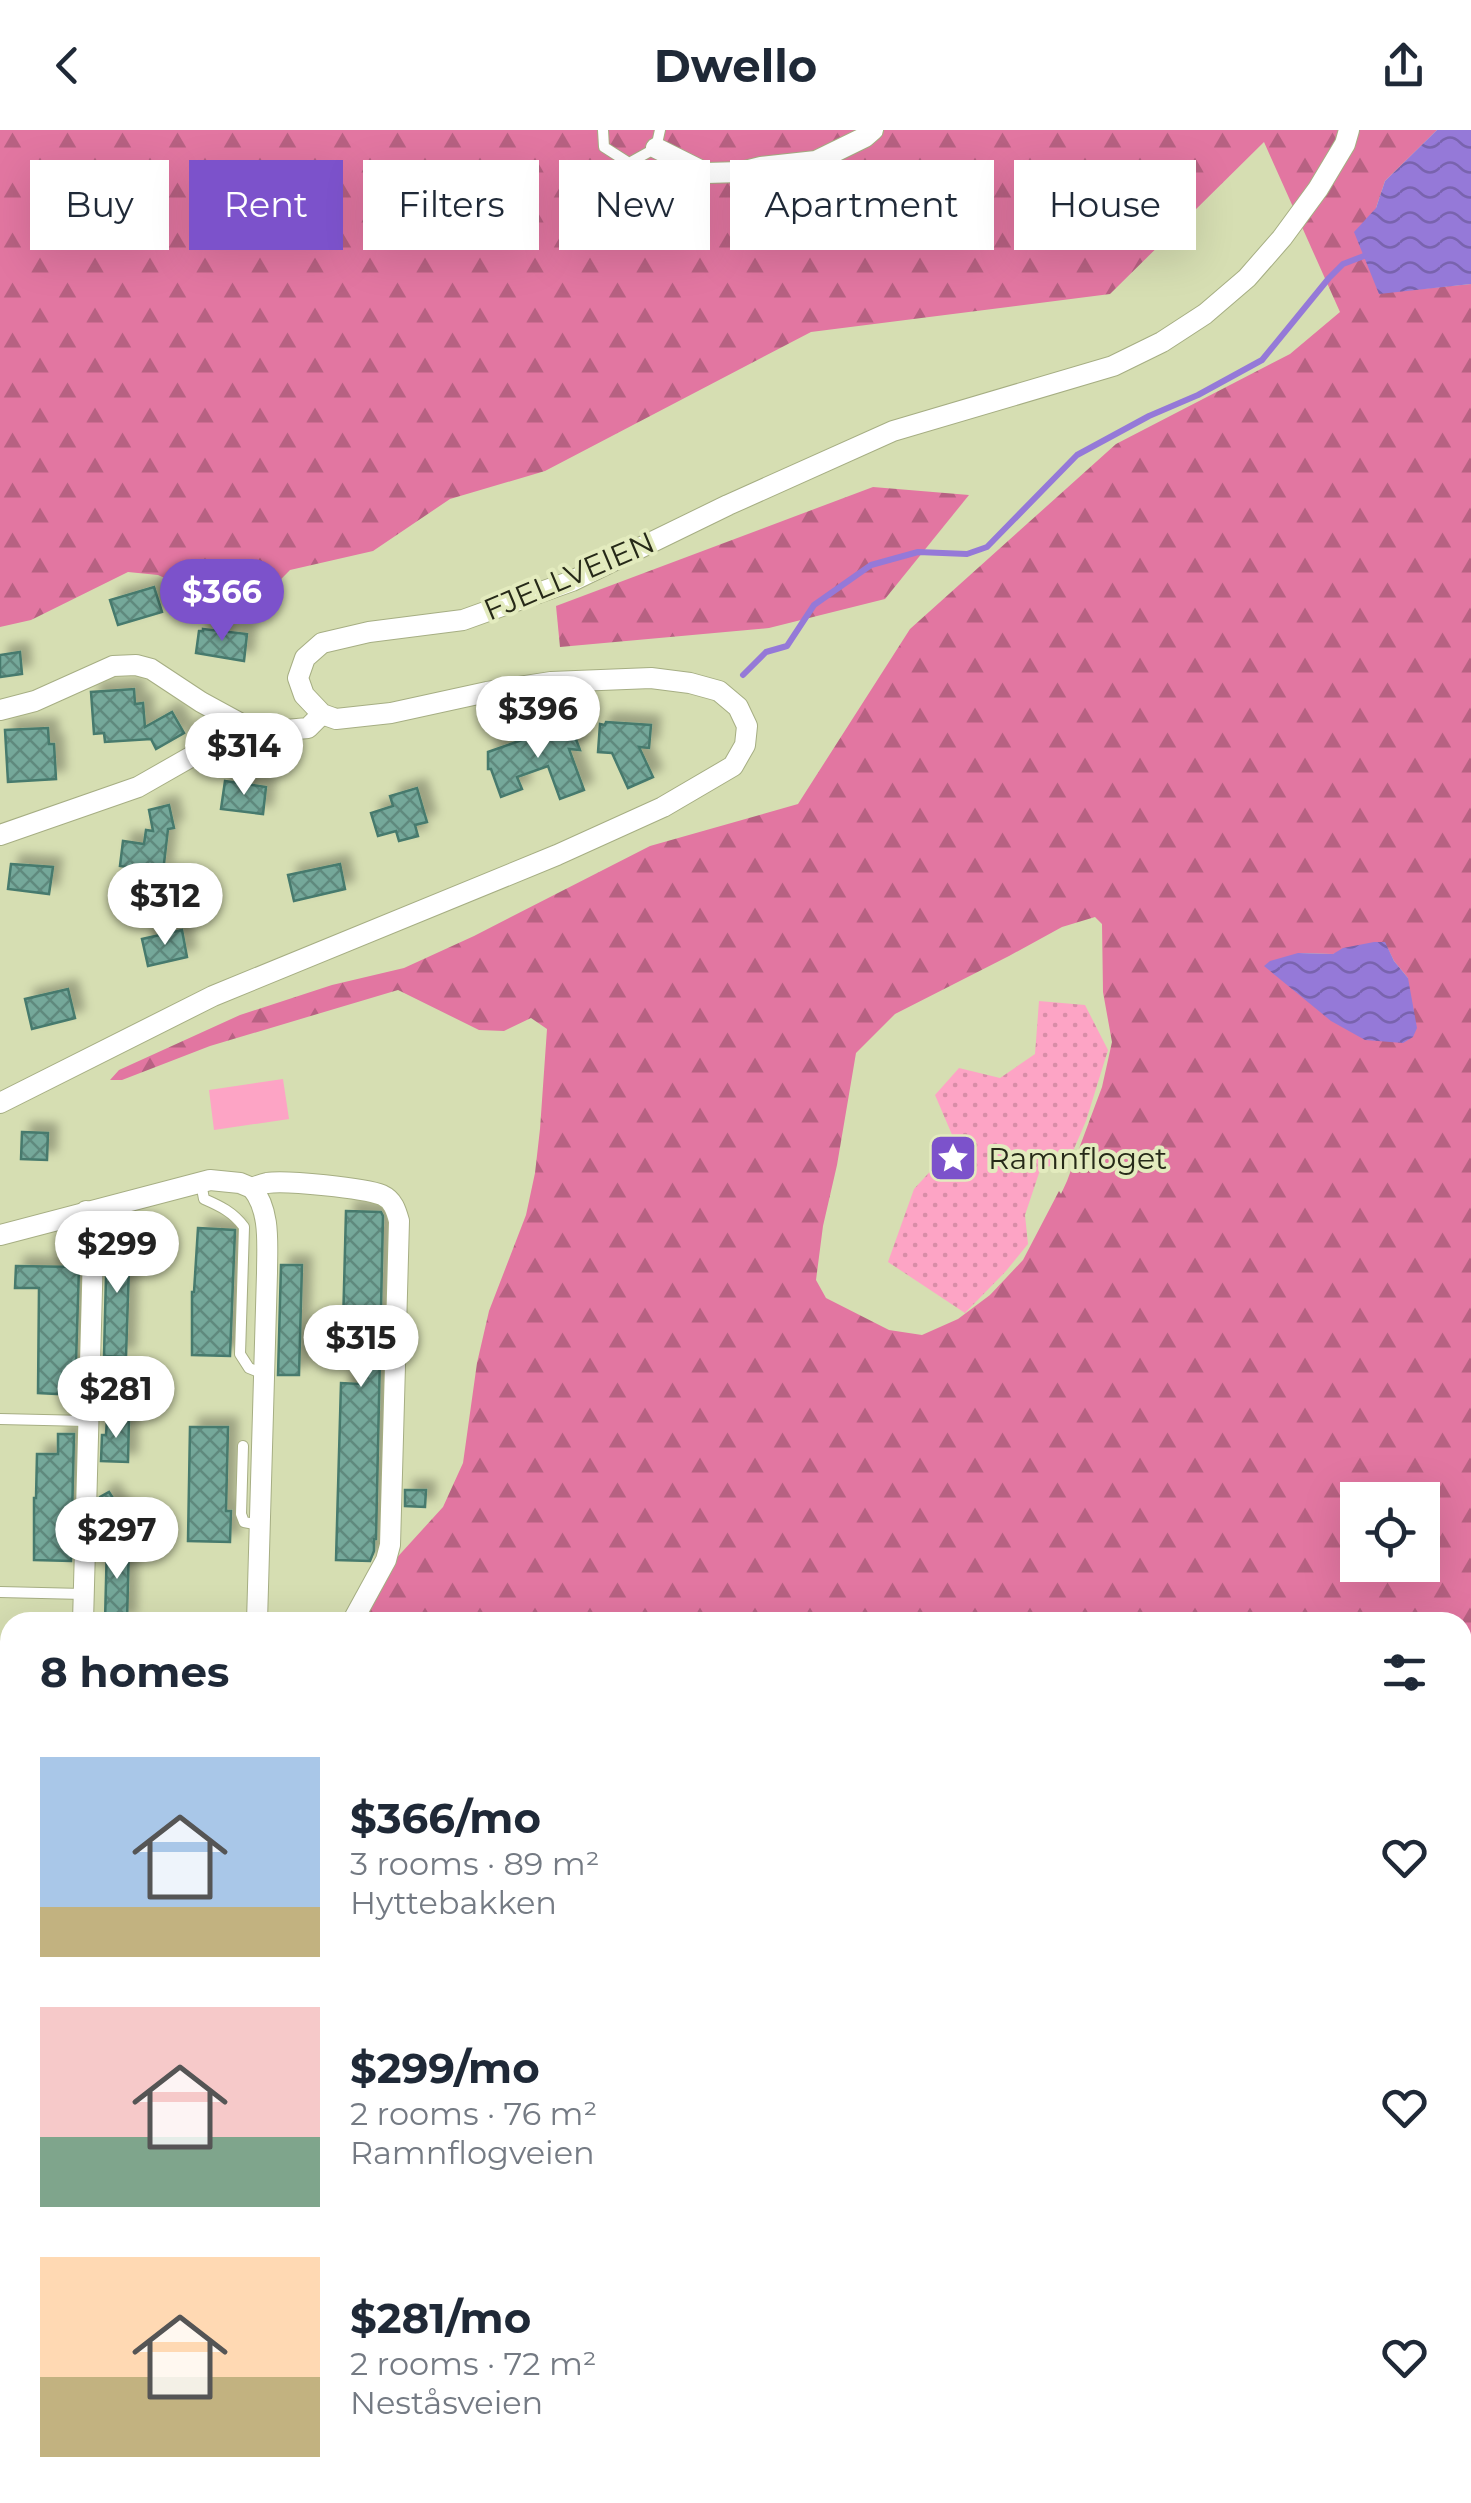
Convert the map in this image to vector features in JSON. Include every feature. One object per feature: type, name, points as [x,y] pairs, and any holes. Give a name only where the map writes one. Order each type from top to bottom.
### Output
[{"type":"street","points":[[658,139],[706,173],[741,172],[816,160],[873,130]]},
{"type":"street","name":"FJELLVEIEN","points":[[322,714],[304,695],[298,678],[306,658],[322,643],[369,632],[463,620],[572,581],[893,431],[1078,378],[1162,342],[1205,314],[1247,278],[1318,189],[1350,130]]},
{"type":"street","points":[[0,710],[35,701],[113,666],[136,665],[151,669],[245,726],[264,732],[308,728],[322,714],[336,719],[392,714],[552,682],[651,678],[720,691],[738,707],[747,726],[745,746],[733,766],[663,807],[557,855],[213,996],[0,1103]]},
{"type":"street","points":[[0,835],[138,787],[245,726]]},
{"type":"street","points":[[0,1234],[210,1180],[252,1188],[283,1182],[342,1188],[381,1195],[394,1206],[400,1221],[390,1545],[357,1612]]},
{"type":"street","points":[[252,1188],[263,1206],[266,1226],[257,1612]]},
{"type":"street","points":[[82,1612],[92,1252],[86,1211]]},
{"type":"lane","points":[[603,130],[604,147],[629,163],[658,139]]},
{"type":"lane","points":[[201,1182],[204,1199],[224,1208],[244,1227],[240,1354],[249,1368],[264,1374]]},
{"type":"lane","points":[[0,1419],[87,1421]]},
{"type":"lane","points":[[243,1446],[240,1514],[244,1522],[260,1525]]},
{"type":"lane","points":[[0,1592],[83,1594]]},
{"type":"shaded area","points":[[1039,1001],[1085,1005],[1108,1050],[1070,1158],[1040,1170],[1025,1215],[1028,1244],[965,1313],[888,1262],[914,1189],[936,1165],[953,1137],[935,1095],[959,1068],[1000,1078],[1035,1054]]},
{"type":"shaded area","points":[[283,1079],[289,1119],[214,1130],[209,1090]]},
{"type":"green space","points":[[0,130],[1437,130],[1385,181],[1376,208],[1380,293],[1471,284],[1471,1612],[366,1612],[392,1563],[443,1507],[463,1463],[477,1363],[489,1311],[526,1215],[535,1173],[547,1029],[531,1018],[504,1031],[479,1030],[398,990],[210,1046],[122,1080],[110,1080],[119,1070],[240,1015],[332,985],[404,968],[650,846],[798,804],[910,629],[1116,444],[1290,354],[1340,312],[1264,142],[1196,209],[1196,160],[1014,160],[1014,250],[1155,250],[1110,294],[811,332],[545,471],[450,499],[373,551],[290,570],[246,615],[158,575],[128,572],[31,620],[0,627]],"holes":[[[1095,917],[1102,924],[1103,992],[1112,1042],[1102,1087],[1067,1181],[1023,1260],[990,1295],[958,1319],[922,1335],[889,1330],[826,1298],[816,1280],[856,1053],[895,1014],[1062,927]],[[1385,943],[1408,978],[1298,953],[1333,954]]]},
{"type":"green space","points":[[873,487],[969,495],[885,599],[769,628],[560,647],[556,606]]},
{"type":"water","points":[[1437,130],[1471,130],[1471,284],[1379,294],[1354,232],[1376,208],[1385,181]]},
{"type":"water","points":[[1385,942],[1408,978],[1417,1028],[1413,1037],[1403,1043],[1365,1040],[1331,1021],[1264,966],[1298,953],[1333,954]]},
{"type":"building","points":[[154,587],[162,612],[118,625],[110,600]]},
{"type":"building","points":[[199,631],[247,634],[244,661],[196,653]]},
{"type":"building","points":[[20,652],[22,674],[0,677],[0,655]]},
{"type":"building","points":[[134,689],[135,704],[143,703],[145,727],[172,712],[184,733],[156,749],[151,739],[105,742],[104,733],[94,734],[91,692]]},
{"type":"building","points":[[570,723],[580,750],[569,749],[584,790],[560,799],[548,766],[517,777],[522,789],[501,797],[488,769],[488,752]]},
{"type":"building","points":[[600,724],[651,725],[649,748],[639,747],[653,777],[628,788],[612,753],[598,752]]},
{"type":"building","points":[[48,728],[49,744],[54,744],[56,779],[8,782],[5,730]]},
{"type":"building","points":[[225,781],[266,787],[263,814],[221,809]]},
{"type":"building","points":[[417,788],[427,822],[415,825],[418,836],[399,841],[396,831],[378,836],[371,813],[393,806],[390,796]]},
{"type":"building","points":[[169,805],[174,828],[168,829],[163,872],[120,866],[123,841],[144,844],[146,830],[153,831],[149,810]]},
{"type":"building","points":[[11,864],[53,867],[49,894],[8,889]]},
{"type":"building","points":[[340,864],[345,889],[294,901],[288,875]]},
{"type":"building","points":[[182,930],[187,957],[148,966],[142,939]]},
{"type":"building","points":[[68,989],[75,1018],[32,1029],[25,999]]},
{"type":"building","points":[[22,1132],[48,1133],[47,1160],[21,1159]]},
{"type":"building","points":[[346,1211],[381,1212],[383,1216],[376,1539],[370,1561],[336,1560],[341,1383],[360,1384],[362,1327],[343,1326]]},
{"type":"building","points":[[198,1228],[235,1230],[230,1356],[192,1355]]},
{"type":"building","points":[[107,1235],[130,1236],[126,1357],[104,1356]]},
{"type":"building","points":[[281,1265],[302,1265],[299,1375],[278,1375]]},
{"type":"building","points":[[16,1266],[79,1267],[75,1395],[38,1393],[39,1288],[15,1288]]},
{"type":"building","points":[[107,1419],[129,1419],[128,1462],[101,1461]]},
{"type":"building","points":[[190,1427],[228,1427],[226,1511],[231,1511],[230,1542],[188,1541]]},
{"type":"building","points":[[58,1434],[74,1434],[71,1561],[34,1560],[37,1454],[58,1454]]},
{"type":"building","points":[[405,1490],[426,1490],[425,1507],[405,1506]]},
{"type":"building","points":[[109,1492],[124,1515],[99,1530],[100,1497]]},
{"type":"building","points":[[107,1542],[129,1543],[127,1612],[105,1612]]},
{"type":"waterway","points":[[743,675],[766,652],[787,646],[814,605],[871,565],[918,552],[967,554],[987,547],[1077,455],[1262,360],[1329,278],[1343,264],[1364,256]]},
{"type":"place","name":"Ramnfloget","points":[[953,1158]]}]
